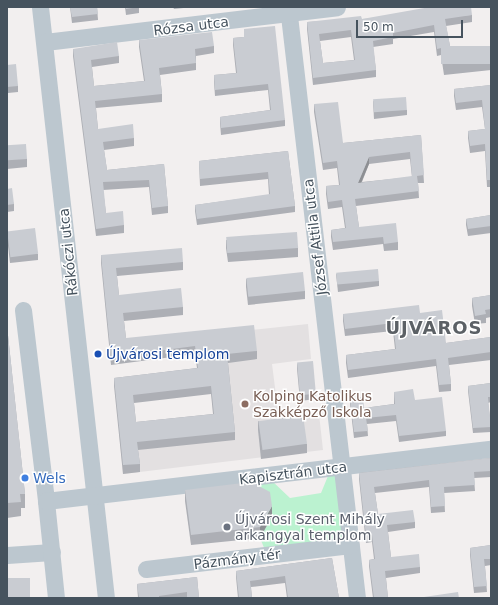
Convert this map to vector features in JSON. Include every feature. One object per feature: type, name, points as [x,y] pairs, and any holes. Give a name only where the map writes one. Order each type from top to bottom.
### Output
[{"type":"street","name":"Rákóczi utca","points":[[40,7],[106,598]]},
{"type":"street","name":"Rózsa utca","points":[[45,42],[288,11],[337,7]]},
{"type":"street","name":"József Attila utca","points":[[288,11],[357,598]]},
{"type":"street","points":[[23,310],[52,552],[56,598]]},
{"type":"street","name":"Kapisztrán utca","points":[[95,496],[491,449]]},
{"type":"street","points":[[46,501],[95,496]]},
{"type":"street","name":"Pázmány tér","points":[[146,569],[351,545]]},
{"type":"street","points":[[7,555],[52,552]]},
{"type":"shaded area","name":"Kolping Katolikus Szakképző Iskola","points":[[308,324],[311,359],[272,364],[279,419],[319,414],[323,450],[123,474],[119,432],[214,422],[210,379],[213,334]]},
{"type":"green space","points":[[339,475],[347,542],[265,550],[260,538],[258,482],[271,480],[290,498],[321,493],[328,476]]},
{"type":"building","points":[[70,7],[97,7],[98,14],[72,17]]},
{"type":"building","points":[[126,7],[139,7],[126,9]]},
{"type":"building","points":[[430,7],[471,7],[472,15],[445,19],[450,46],[437,49],[434,25],[393,33],[393,37],[373,41],[376,70],[313,78],[307,22],[361,16],[362,19]],"holes":[[[351,30],[355,60],[323,63],[319,34]]]},
{"type":"building","points":[[275,26],[285,120],[221,128],[220,117],[271,110],[268,84],[215,90],[214,75],[237,73],[233,38],[244,37],[244,29]]},
{"type":"building","points":[[212,32],[214,46],[195,49],[196,63],[159,68],[162,94],[95,101],[98,129],[133,124],[134,138],[103,142],[107,170],[164,164],[168,206],[152,208],[149,180],[103,182],[106,213],[123,211],[124,225],[96,229],[73,49],[117,42],[119,56],[91,60],[94,86],[145,81],[139,40]]},
{"type":"building","points":[[441,46],[491,46],[491,64],[441,64]]},
{"type":"building","points":[[16,64],[18,86],[7,87],[7,65]]},
{"type":"building","points":[[491,85],[491,180],[487,180],[485,144],[470,146],[468,131],[485,129],[482,100],[456,103],[454,89]]},
{"type":"building","points":[[406,97],[407,110],[374,112],[373,99]]},
{"type":"building","points":[[338,102],[343,143],[421,135],[424,175],[417,176],[419,191],[355,199],[359,227],[396,223],[398,242],[384,244],[383,237],[333,242],[331,230],[346,228],[342,200],[328,202],[326,186],[340,185],[337,161],[323,163],[314,104]],"holes":[[[410,152],[412,176],[358,183],[369,157]]]},
{"type":"building","points":[[26,144],[27,159],[8,160],[7,145]]},
{"type":"building","points":[[288,151],[295,206],[197,219],[195,205],[270,194],[268,172],[200,179],[199,161]]},
{"type":"building","points":[[12,188],[14,204],[7,205],[7,189]]},
{"type":"building","points":[[491,215],[491,226],[468,229],[466,219]]},
{"type":"building","points":[[35,228],[38,254],[10,257],[7,231]]},
{"type":"building","points":[[297,232],[298,248],[227,253],[226,237]]},
{"type":"building","points":[[182,248],[183,262],[116,268],[119,295],[181,288],[183,307],[123,313],[126,338],[254,325],[257,351],[227,354],[235,432],[137,442],[140,464],[123,465],[114,378],[198,368],[195,346],[111,357],[101,255]],"holes":[[[211,386],[214,414],[136,422],[133,395]]]},
{"type":"building","points":[[378,269],[379,281],[337,285],[336,273]]},
{"type":"building","points":[[303,272],[305,291],[248,297],[246,278]]},
{"type":"building","points":[[491,295],[491,309],[485,310],[486,314],[475,316],[472,298]]},
{"type":"building","points":[[419,305],[420,313],[442,310],[446,343],[491,337],[491,352],[448,358],[451,384],[439,385],[436,359],[348,370],[346,355],[396,349],[393,323],[345,329],[343,314]]},
{"type":"building","points":[[7,326],[25,494],[20,494],[21,502],[7,503]]},
{"type":"building","points":[[313,361],[316,394],[300,395],[297,362]]},
{"type":"building","points":[[491,383],[491,397],[488,397],[491,427],[473,428],[468,386]]},
{"type":"building","points":[[413,389],[415,400],[442,397],[446,431],[399,436],[396,415],[366,418],[368,431],[354,432],[350,399],[363,397],[364,408],[395,404],[394,392]]},
{"type":"building","points":[[303,415],[307,444],[262,450],[258,421]]},
{"type":"building","points":[[491,458],[491,471],[474,472],[475,485],[444,487],[445,506],[431,507],[429,480],[374,487],[378,514],[413,510],[415,522],[387,525],[391,557],[419,554],[420,567],[385,571],[388,598],[374,598],[369,560],[375,559],[372,535],[366,536],[359,473]]},
{"type":"building","name":"Újvárosi Szent Mihály arkangyal templom","points":[[251,482],[270,492],[272,506],[260,527],[191,535],[185,490]]},
{"type":"building","points":[[491,545],[491,559],[484,559],[487,586],[474,587],[470,548]]},
{"type":"building","points":[[332,558],[339,598],[288,598],[285,576],[250,581],[252,598],[239,598],[236,571]]},
{"type":"building","points":[[197,577],[199,598],[187,598],[187,592],[159,596],[159,598],[139,598],[137,584]]},
{"type":"building","points":[[7,578],[30,578],[30,598],[7,598]]},
{"type":"building","points":[[458,592],[459,598],[424,598],[424,597]]},
{"type":"place","name":"Újvárosi templom","points":[[98,354]]},
{"type":"place","name":"Kolping Katolikus Szakképző Iskola","points":[[245,404]]},
{"type":"place","name":"Wels","points":[[25,478]]},
{"type":"place","name":"Újvárosi Szent Mihály arkangyal templom","points":[[227,527]]},
{"type":"district","name":"ÚJVÁROS","points":[[434,328]]}]
